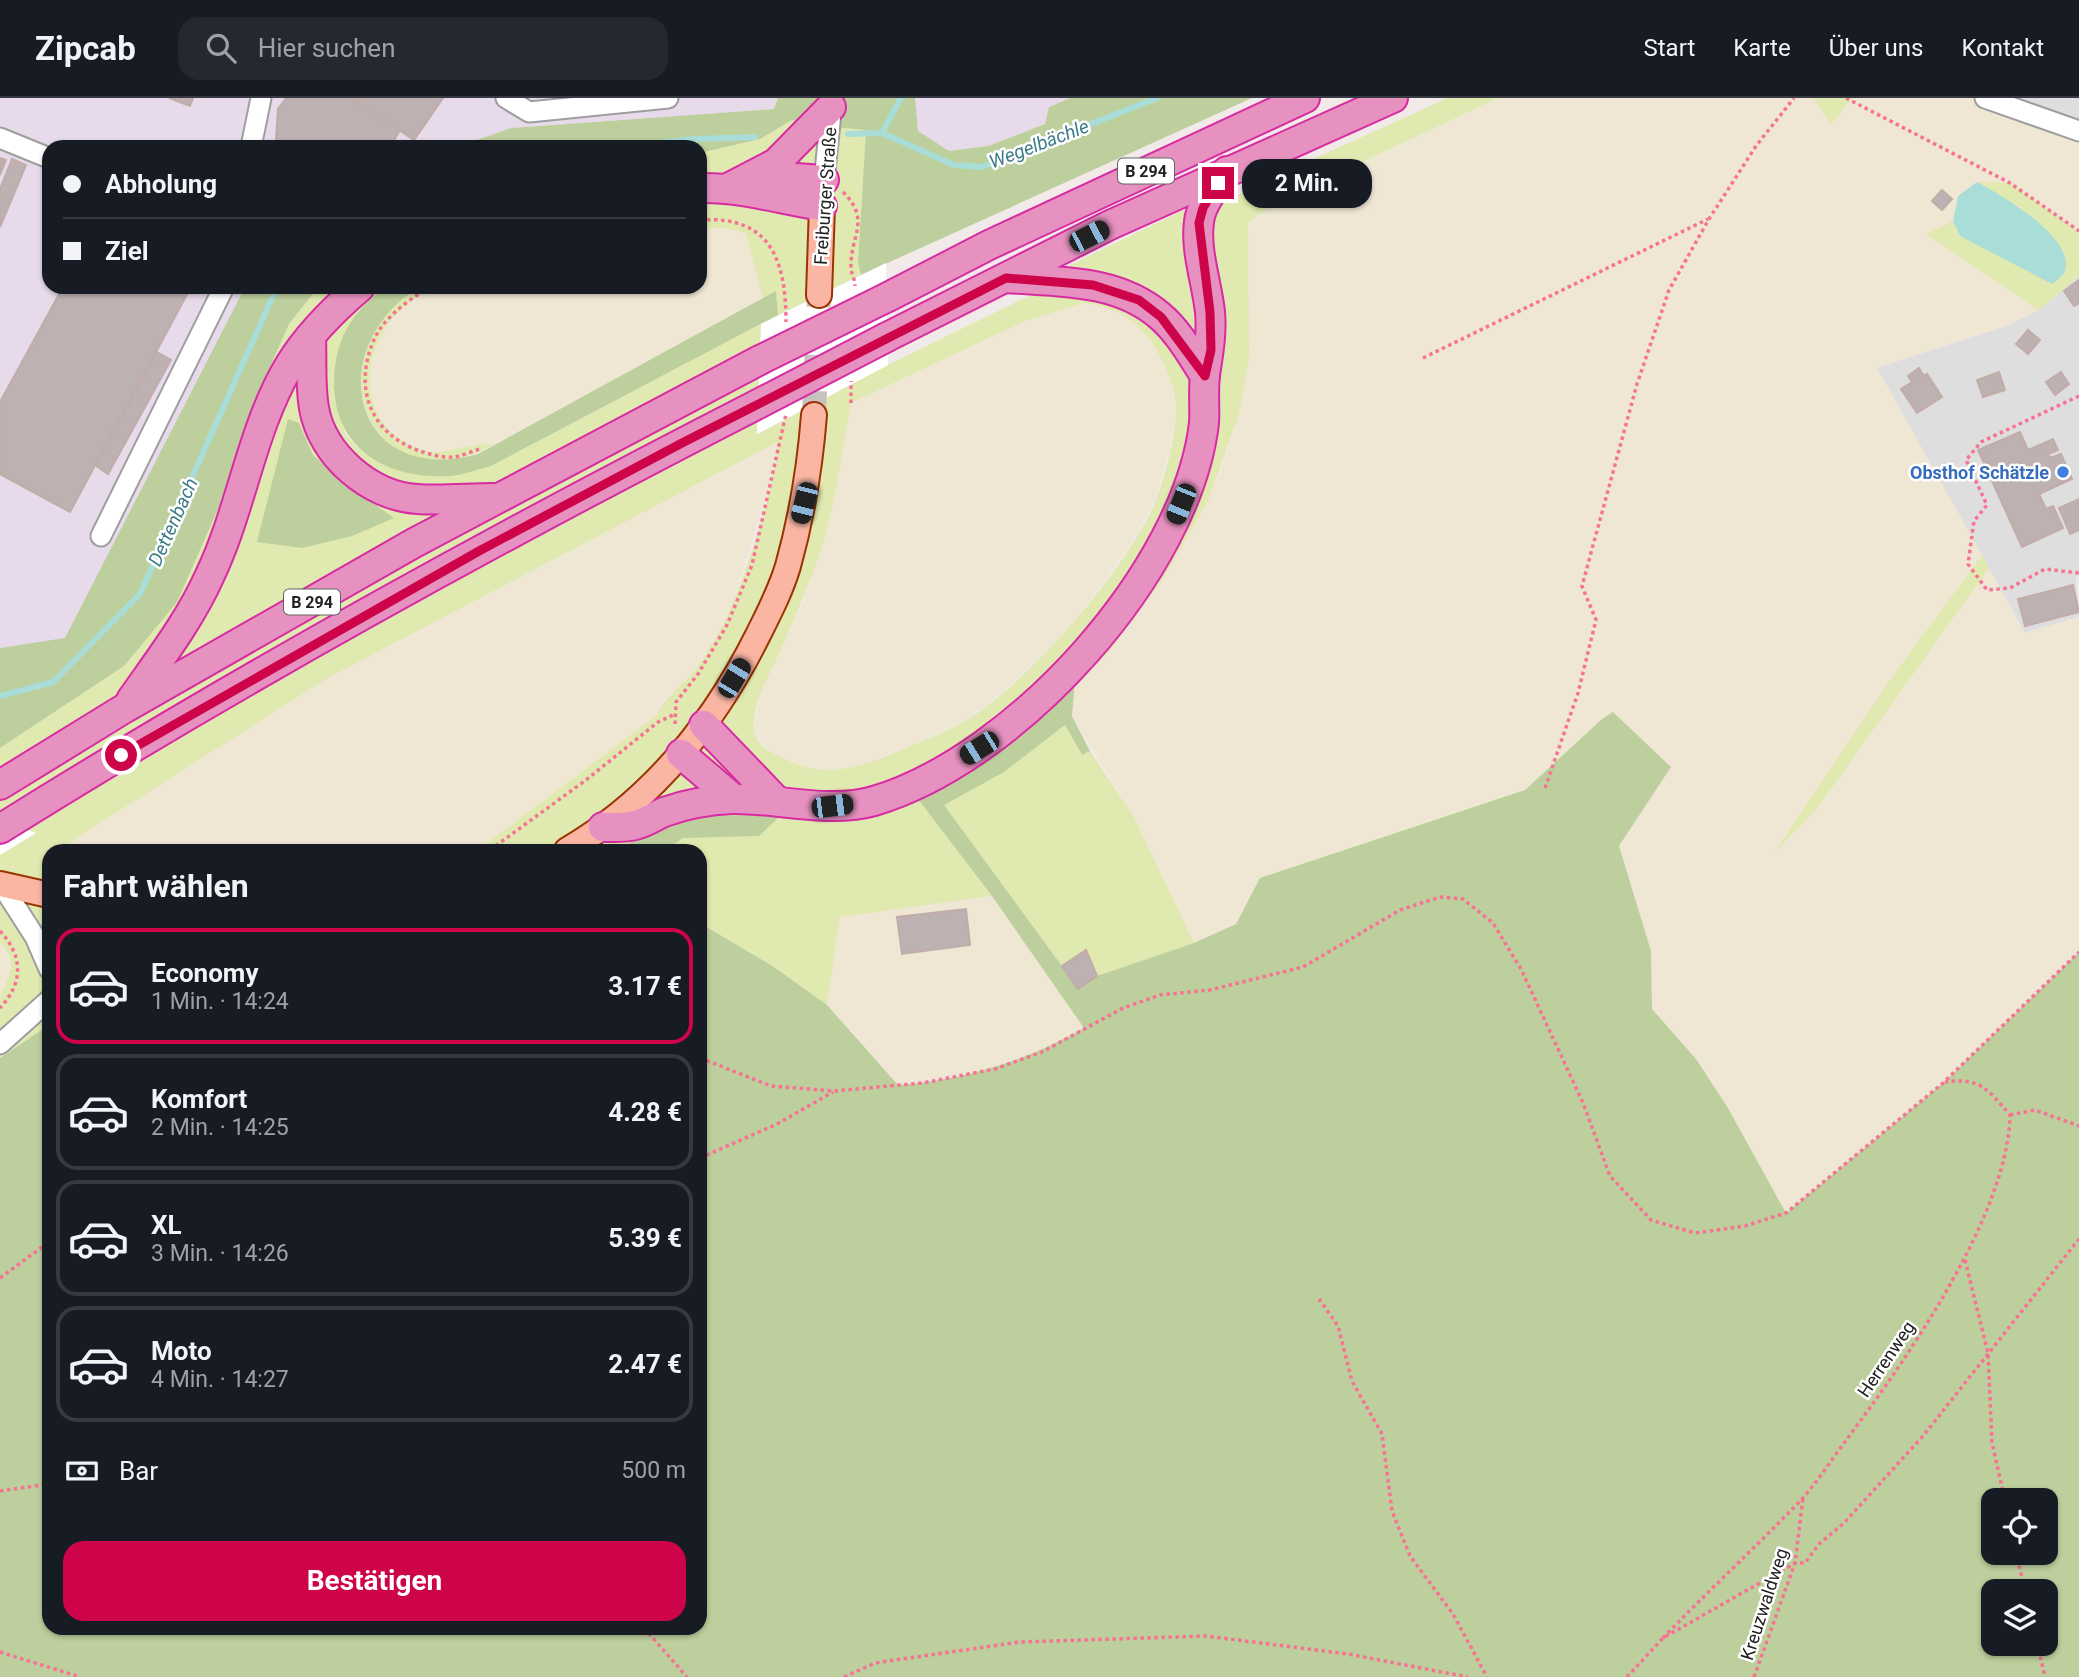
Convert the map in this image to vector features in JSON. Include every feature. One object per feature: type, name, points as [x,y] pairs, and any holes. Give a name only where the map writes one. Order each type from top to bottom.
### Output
[{"type":"highway","name":"B 294","points":[[0,785],[125,708],[500,498],[760,360],[989,245],[1305,98]]},
{"type":"highway","name":"B 294","points":[[5,826],[266,670],[479,551],[758,404],[1110,225],[1393,98]]},
{"type":"highway","points":[[730,187],[776,163],[832,103]]},
{"type":"highway","points":[[603,827],[635,825],[692,803],[775,799],[801,805],[832,806],[873,801],[945,769],[996,737],[1059,679],[1111,619],[1169,533],[1195,461],[1204,424],[1205,376],[1211,350],[1210,312],[1199,223],[1210,195],[1227,172]]},
{"type":"highway","points":[[756,175],[823,193]]},
{"type":"highway","points":[[707,188],[730,187],[762,197],[823,193]]},
{"type":"highway","points":[[1006,278],[1093,285],[1139,300],[1161,317],[1205,376]]},
{"type":"highway","points":[[125,708],[181,628],[210,576],[233,522],[271,403],[290,365],[330,314],[352,294]]},
{"type":"highway","points":[[311,337],[312,391],[318,420],[329,445],[358,475],[376,487],[416,499],[500,498]]},
{"type":"highway","points":[[692,740],[775,799]]},
{"type":"highway","points":[[692,740],[734,799]]},
{"type":"main road","name":"Freiburger Straße","points":[[819,295],[823,193]]},
{"type":"main road","points":[[576,844],[603,827],[660,778],[692,740],[744,662],[787,569],[804,503],[814,415]]},
{"type":"main road","points":[[0,884],[42,893]]},
{"type":"street","points":[[252,140],[261,98]]},
{"type":"street","points":[[506,98],[529,112],[668,98]]},
{"type":"street","points":[[1985,98],[2079,131]]},
{"type":"street","name":"Freiburger Straße","points":[[823,193],[832,103]]},
{"type":"street","points":[[0,138],[42,155]]},
{"type":"street","points":[[101,536],[221,294]]},
{"type":"street","points":[[0,884],[35,937],[42,953]]},
{"type":"street","points":[[0,1044],[42,1006]]},
{"type":"path","points":[[1545,788],[1578,693],[1596,620],[1594,608],[1582,586],[1637,384],[1669,290],[1709,219],[1756,146],[1794,98]]},
{"type":"path","points":[[1846,98],[2010,183],[2079,231]]},
{"type":"path","points":[[823,193],[852,201],[859,218],[850,266]]},
{"type":"path","points":[[1423,358],[1709,219]]},
{"type":"path","points":[[418,294],[402,304],[374,339],[364,372],[366,403],[383,429],[402,444],[426,454],[454,457],[480,449]]},
{"type":"path","points":[[2079,396],[1981,442],[1966,460],[1987,505],[1974,521],[1968,564],[1987,590],[2010,588],[2045,569],[2079,573]]},
{"type":"path","points":[[692,740],[676,728],[673,715],[676,702],[698,674]]},
{"type":"path","points":[[498,844],[659,722],[673,715]]},
{"type":"path","points":[[707,1061],[771,1086],[834,1091],[922,1083],[995,1069],[1042,1052],[1123,1007],[1160,995],[1210,990],[1303,967],[1400,910],[1440,897],[1464,899],[1493,923],[1521,969],[1584,1103],[1610,1176],[1651,1220],[1695,1233],[1745,1226],[1787,1213],[1943,1083],[2079,952]]},
{"type":"path","points":[[0,931],[18,956],[18,976],[0,1008]]},
{"type":"path","points":[[1943,1083],[1963,1080],[1985,1087],[2010,1115],[2035,1110],[2079,1126]]},
{"type":"path","points":[[707,1155],[776,1124],[834,1091]]},
{"type":"path","name":"Herrenweg","points":[[1627,1677],[1804,1497],[1926,1326],[1965,1258],[2004,1163],[2010,1143],[2010,1115]]},
{"type":"path","points":[[1663,1638],[1795,1563],[1805,1563],[1819,1544],[1844,1523],[1923,1436],[2079,1239]]},
{"type":"path","points":[[0,1278],[42,1247]]},
{"type":"path","points":[[1965,1258],[1988,1353],[1992,1443],[2002,1488]]},
{"type":"path","points":[[1319,1299],[1338,1326],[1352,1381],[1382,1434],[1392,1511],[1410,1556],[1453,1614],[1487,1677]]},
{"type":"path","points":[[0,1491],[42,1485]]},
{"type":"path","name":"Kreuzwaldweg","points":[[1754,1677],[1795,1563],[1804,1497]]},
{"type":"path","points":[[650,1635],[687,1677]]},
{"type":"path","points":[[844,1677],[875,1663],[1020,1642],[1206,1636],[1349,1654],[1468,1677]]},
{"type":"path","points":[[0,1652],[80,1677]]},
{"type":"path","points":[[2040,1656],[2045,1677]]},
{"type":"shaded area","points":[[0,98],[778,98],[774,109],[511,128],[477,140],[42,140],[42,294],[241,294],[65,639],[0,648]]},
{"type":"shaded area","points":[[915,98],[1070,98],[1049,107],[1046,124],[988,146],[949,151],[918,131]]},
{"type":"shaded area","points":[[1498,98],[1813,98],[1831,123],[1853,98],[1985,98],[2079,131],[2079,231],[2010,183],[1958,196],[1953,221],[1927,234],[2039,310],[2006,326],[1877,368],[1982,555],[1895,673],[1776,849],[1819,806],[1989,568],[2025,633],[2079,617],[2079,952],[1943,1083],[1786,1213],[1728,1108],[1696,1059],[1652,1009],[1651,951],[1619,846],[1671,767],[1602,719],[1525,790],[1260,878],[1236,924],[1194,943],[1133,815],[1072,716],[1075,681],[1107,654],[1162,581],[1209,499],[1222,467],[1239,414],[1249,357],[1247,223],[1279,201]]},
{"type":"shaded area","points":[[1985,98],[2079,98],[2079,131]]},
{"type":"shaded area","points":[[724,228],[746,233],[763,299],[493,445],[483,444],[448,453],[426,450],[403,440],[381,419],[370,396],[369,376],[378,340],[405,306],[425,294],[707,294],[707,229]]},
{"type":"shaded area","points":[[2079,276],[2079,574],[2076,578],[2079,617],[2025,633],[1876,367],[2006,326],[2039,310]]},
{"type":"shaded area","points":[[1083,303],[1102,305],[1124,314],[1149,336],[1171,377],[1176,412],[1169,452],[1155,500],[1131,544],[1067,631],[1011,685],[963,723],[856,768],[829,770],[806,767],[774,755],[755,735],[754,721],[763,688],[806,595],[828,524],[851,403],[1023,322]]},
{"type":"shaded area","points":[[779,442],[765,499],[734,598],[716,636],[692,674],[664,699],[657,715],[486,844],[67,844],[326,679]]},
{"type":"shaded area","points":[[992,896],[1085,1028],[1042,1052],[995,1069],[898,1085],[827,1005],[840,916]]},
{"type":"shaded area","points":[[0,942],[9,958],[11,975],[0,998]]},
{"type":"green space","points":[[778,98],[915,98],[918,131],[949,151],[988,146],[1045,124],[1049,107],[1070,98],[1252,98],[861,275],[858,263],[866,130],[810,125],[792,120],[760,139],[707,151],[707,140],[477,140],[511,128],[774,109]]},
{"type":"green space","points":[[1448,98],[1498,98],[1279,201],[1248,222],[1249,357],[1239,414],[1209,499],[1162,581],[1107,654],[1000,750],[948,785],[918,799],[992,896],[840,917],[827,1005],[774,967],[707,927],[707,844],[674,844],[683,838],[666,825],[627,844],[486,844],[657,715],[668,698],[697,667],[724,621],[745,572],[770,488],[778,442],[326,679],[67,844],[42,844],[42,1030],[0,1058],[0,1003],[11,968],[7,952],[0,942],[0,748],[124,666],[261,387],[289,324],[313,294],[383,294],[334,398],[346,435],[364,454],[491,466],[761,324],[758,434],[888,365],[1033,294],[1066,267],[1186,209],[1227,203],[1247,189]],"holes":[[[1083,303],[1127,318],[1152,342],[1171,381],[1176,412],[1169,456],[1156,500],[1123,558],[1099,591],[1044,654],[1015,682],[962,723],[882,758],[841,769],[826,770],[797,764],[765,748],[754,731],[755,712],[761,692],[806,591],[823,542],[835,495],[851,403],[1023,322]],[[299,423],[313,455],[350,487],[393,518],[258,542]]]},
{"type":"green space","points":[[1813,98],[1853,98],[1831,124]]},
{"type":"green space","points":[[792,120],[811,125],[866,130],[858,263],[861,275],[778,315],[776,292],[763,299],[746,233],[724,228],[707,229],[707,151],[759,139]]},
{"type":"green space","points":[[1977,182],[2010,183],[2079,231],[2079,276],[2039,310],[1926,234],[1953,221],[1960,236],[2021,208]]},
{"type":"green space","points":[[776,291],[778,315],[491,466],[455,475],[427,476],[385,465],[368,455],[353,442],[343,425],[336,404],[335,366],[342,339],[355,316],[374,296],[411,294],[388,314],[369,345],[361,377],[365,407],[378,433],[402,452],[436,459],[478,454]]},
{"type":"green space","points":[[241,294],[313,294],[289,324],[261,387],[233,475],[177,602],[124,666],[0,748],[0,648],[65,638]]},
{"type":"green space","points":[[411,294],[424,294],[408,304],[388,325],[377,344],[371,365],[370,386],[375,406],[385,424],[401,439],[433,452],[493,445],[452,460],[417,458],[388,443],[369,417],[361,386],[365,351],[384,317]]},
{"type":"green space","points":[[288,419],[299,423],[313,455],[350,487],[394,518],[352,536],[302,548],[257,542]]},
{"type":"green space","points":[[1982,555],[1989,568],[1819,806],[1773,854],[1895,673]]},
{"type":"green space","points":[[1075,681],[1072,716],[1090,751],[1082,755],[1065,725],[1004,772],[944,805],[1078,988],[1097,976],[1194,943],[1236,924],[1260,878],[1525,790],[1613,712],[1671,767],[1619,846],[1651,951],[1652,1009],[1696,1059],[1728,1108],[1786,1213],[1943,1083],[2079,952],[2079,1677],[0,1677],[0,1058],[42,1030],[42,1635],[707,1635],[707,927],[774,967],[827,1005],[898,1085],[948,1079],[995,1067],[1040,1050],[1084,1028],[992,896],[918,799],[962,775],[1001,747]]},
{"type":"green space","points":[[1065,725],[1082,755],[1090,751],[1133,815],[1194,943],[1097,976],[1086,950],[1062,966],[943,804],[1004,772]]},
{"type":"green space","points":[[697,816],[779,817],[759,836],[683,838],[674,844],[627,844],[666,825]]},
{"type":"water","points":[[1977,182],[2034,219],[2060,246],[2065,260],[2064,273],[2052,284],[1960,236],[1953,221],[1958,196]]},
{"type":"pier","points":[[886,263],[888,365],[757,434],[761,324]]},
{"type":"pier","points":[[0,818],[36,833],[0,855]]},
{"type":"building","points":[[169,98],[193,98],[190,106]]},
{"type":"building","points":[[286,98],[352,98],[400,130],[394,140],[278,140],[278,109]]},
{"type":"building","points":[[352,98],[443,98],[414,140]]},
{"type":"building","points":[[0,158],[6,160],[0,175]]},
{"type":"building","points":[[12,159],[26,165],[0,227],[0,189]]},
{"type":"building","points":[[1942,190],[1952,199],[1942,210],[1932,201]]},
{"type":"building","points":[[2079,280],[2079,303],[2074,306],[2064,291]]},
{"type":"building","points":[[59,294],[187,294],[70,512],[0,474],[0,402]]},
{"type":"building","points":[[2028,330],[2040,340],[2028,354],[2016,344]]},
{"type":"building","points":[[157,352],[171,360],[108,474],[95,465]]},
{"type":"building","points":[[1919,368],[1924,376],[1927,374],[1942,397],[1917,413],[1901,389],[1912,382],[1908,376]]},
{"type":"building","points":[[1999,372],[2005,390],[1983,397],[1977,380]]},
{"type":"building","points":[[2061,372],[2069,384],[2055,395],[2046,382]]},
{"type":"building","points":[[2020,432],[2028,450],[2053,439],[2058,450],[2048,454],[2050,458],[2061,454],[2072,479],[2039,494],[2046,509],[2053,506],[2063,528],[2022,547],[1978,450]]},
{"type":"building","points":[[2079,499],[2079,530],[2070,534],[2059,508]]},
{"type":"building","points":[[2073,585],[2079,612],[2025,626],[2018,599]]},
{"type":"building","points":[[966,909],[970,945],[902,954],[897,917]]},
{"type":"building","points":[[1086,950],[1097,976],[1078,989],[1062,966]]},
{"type":"waterway","points":[[882,133],[901,98]]},
{"type":"waterway","name":"Wegelbächle","points":[[882,133],[954,165],[982,167],[1157,98]]},
{"type":"waterway","name":"Dettenbach","points":[[848,134],[882,133]]},
{"type":"waterway","name":"Dettenbach","points":[[686,140],[755,137]]},
{"type":"waterway","name":"Dettenbach","points":[[0,696],[53,682],[140,594],[274,294]]},
{"type":"tunnel","points":[[814,415],[819,295]]},
{"type":"place","name":"Obsthof Schätzle","points":[[2063,472]]},
{"type":"route","points":[[121,755],[479,551],[682,443],[1006,278],[1093,285],[1119,291],[1139,300],[1175,332],[1205,376],[1211,350],[1210,312],[1199,223],[1203,208],[1218,183]]}]
